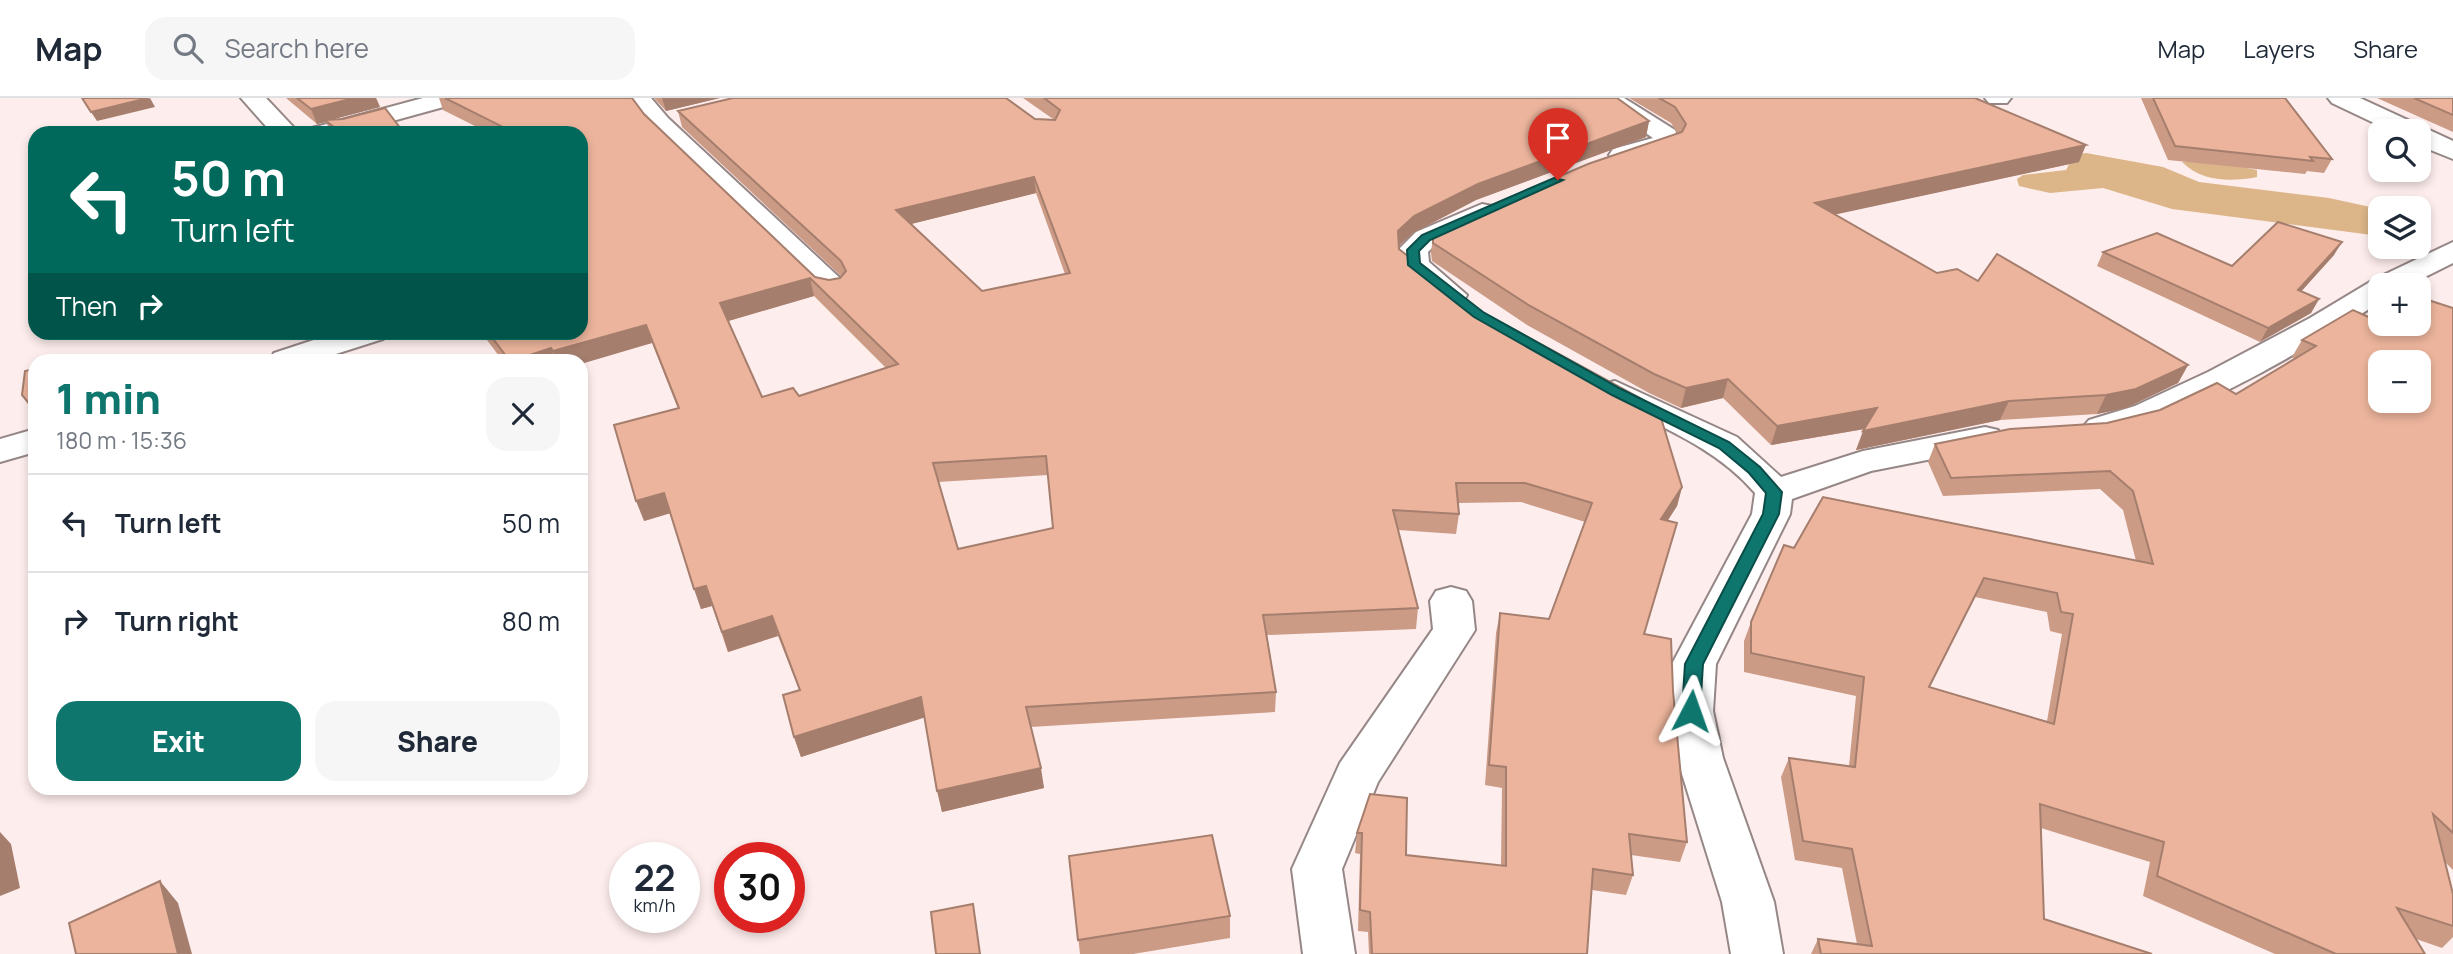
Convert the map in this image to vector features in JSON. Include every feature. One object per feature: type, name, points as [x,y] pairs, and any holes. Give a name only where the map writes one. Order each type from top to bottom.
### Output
[{"type":"street","points":[[253,98],[279,126]]},
{"type":"street","points":[[347,126],[450,98]]},
{"type":"street","points":[[638,98],[672,120],[832,287]]},
{"type":"street","points":[[1598,164],[1667,142],[1660,129],[1607,98]]},
{"type":"street","points":[[2340,98],[2385,119]]},
{"type":"street","points":[[2431,141],[2453,151]]},
{"type":"street","points":[[1479,314],[1414,265],[1413,250],[1426,238],[1505,202]]},
{"type":"street","points":[[2410,273],[2453,251]]},
{"type":"street","points":[[2074,428],[2098,428],[2138,419],[2258,360],[2368,296]]},
{"type":"street","points":[[304,354],[347,340]]},
{"type":"street","points":[[1594,379],[1724,445],[1755,470],[1774,492],[1771,514],[1694,664],[1691,711],[1700,758],[1748,902],[1758,954]]},
{"type":"street","points":[[1774,492],[1863,462],[2013,433]]},
{"type":"street","points":[[0,451],[28,442]]},
{"type":"street","points":[[1329,954],[1317,869],[1357,776],[1454,630],[1451,601]]},
{"type":"shaded area","points":[[2086,153],[2163,167],[2199,182],[2329,198],[2368,206],[2368,234],[2172,209],[2103,188],[2050,193],[2019,186],[2017,179],[2023,175],[2066,170],[2074,155]]},
{"type":"shaded area","points":[[2202,159],[2257,170],[2257,177],[2217,179],[2198,173],[2182,162]]},
{"type":"building","points":[[82,98],[148,98],[91,112]]},
{"type":"building","points":[[297,98],[354,98],[311,109]]},
{"type":"building","points":[[445,98],[632,98],[644,114],[815,277],[829,280],[840,278],[846,271],[841,261],[678,111],[733,98],[1006,98],[1035,119],[1055,120],[1060,110],[1044,98],[1617,98],[1649,121],[1478,184],[1414,216],[1398,231],[1399,249],[1469,305],[1658,408],[1682,487],[1661,519],[1677,523],[1644,634],[1671,639],[1687,842],[1629,834],[1633,875],[1593,869],[1587,954],[1372,954],[1370,912],[1360,910],[1362,833],[1357,833],[1370,794],[1407,798],[1406,855],[1506,866],[1506,767],[1489,765],[1500,613],[1549,619],[1592,503],[1525,483],[1456,483],[1459,514],[1393,510],[1418,608],[1263,615],[1276,692],[1026,707],[1041,768],[937,791],[921,697],[794,737],[783,695],[800,690],[772,616],[722,632],[706,586],[694,589],[664,493],[636,501],[614,425],[679,408],[646,325],[553,351],[551,348],[533,354],[504,354],[494,340],[588,340],[588,126],[501,126]],"holes":[[[1034,177],[1070,273],[982,291],[896,210]],[[810,278],[898,364],[799,396],[793,388],[762,397],[720,303]],[[1046,456],[1053,528],[958,549],[933,463]]]},
{"type":"building","points":[[1659,98],[1975,98],[2086,145],[1815,203],[1937,273],[1957,269],[1978,281],[1997,254],[2188,365],[2136,389],[2106,395],[2009,401],[1863,431],[1877,408],[1777,426],[1728,379],[1686,388],[1654,374],[1530,306],[1433,243],[1433,235],[1439,229],[1499,202],[1588,164],[1682,132],[1686,124],[1675,107]]},
{"type":"building","points":[[2153,98],[2285,98],[2332,159],[2310,157],[2313,161],[2175,146]]},
{"type":"building","points":[[2414,98],[2453,98],[2453,115]]},
{"type":"building","points":[[385,108],[399,126],[332,126],[325,120],[343,119]]},
{"type":"building","points":[[2278,222],[2342,242],[2298,290],[2319,299],[2268,328],[2103,252],[2157,233],[2232,266]]},
{"type":"building","points":[[2431,301],[2453,308],[2453,833],[2433,814],[2453,894],[2453,926],[2397,908],[2425,954],[2336,954],[2157,876],[2164,842],[2040,804],[2044,919],[2152,954],[1821,954],[1818,939],[1872,946],[1852,849],[1803,841],[1789,758],[1855,767],[1864,677],[1751,653],[1751,622],[1784,545],[1794,548],[1823,497],[2153,564],[2133,491],[2110,471],[1951,478],[1935,444],[2010,429],[2107,423],[2160,410],[2217,383],[2236,394],[2316,346],[2302,340],[2353,310],[2368,317],[2368,336],[2431,336]],"holes":[[[1984,578],[2057,593],[2061,612],[2073,614],[2054,724],[1929,687]]]},
{"type":"building","points":[[28,370],[28,402],[22,395],[25,371]]},
{"type":"building","points":[[1212,835],[1230,916],[1078,940],[1069,856]]},
{"type":"building","points":[[160,881],[178,954],[76,954],[69,923]]},
{"type":"building","points":[[973,904],[980,954],[936,954],[931,912]]},
{"type":"route","points":[[1558,180],[1426,238],[1413,250],[1414,265],[1479,314],[1616,392],[1724,445],[1755,470],[1774,492],[1771,514],[1694,664],[1691,711]]}]
